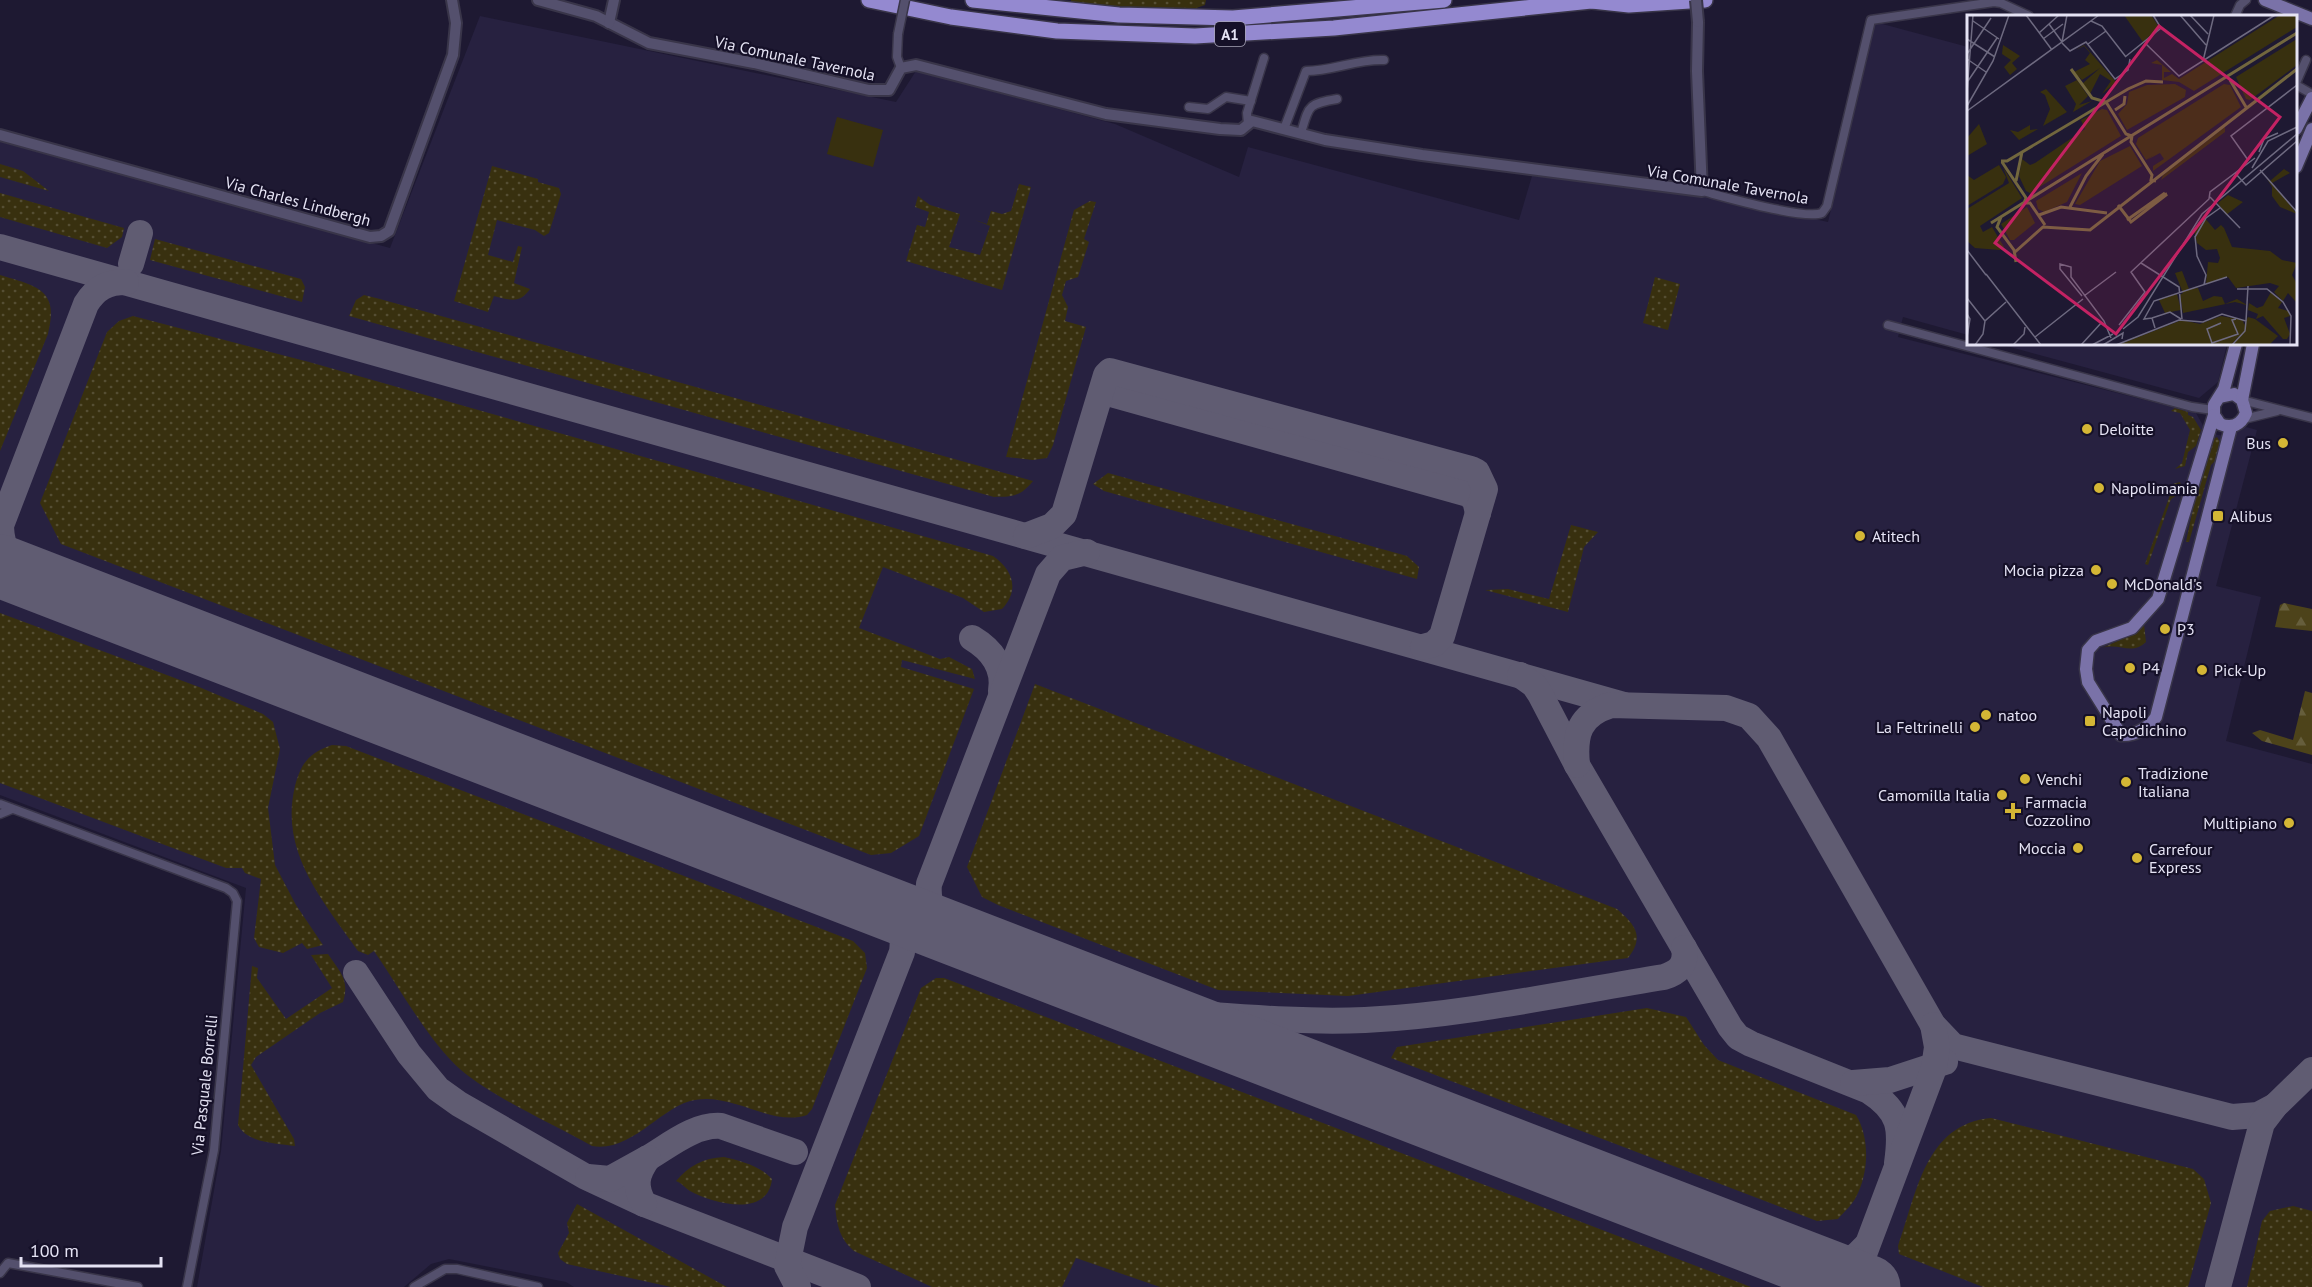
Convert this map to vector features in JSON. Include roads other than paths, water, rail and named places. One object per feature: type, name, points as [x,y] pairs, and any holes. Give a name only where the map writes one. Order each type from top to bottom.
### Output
[{"type":"highway","name":"A1","points":[[869,0],[951,17],[1057,31],[1195,36],[1334,28],[1596,1]]},
{"type":"highway","name":"A1","points":[[973,0],[1119,15],[1233,18],[1444,0]]},
{"type":"highway","points":[[1596,1],[1629,5],[1705,0]]},
{"type":"main road","points":[[2265,0],[2312,19]]},
{"type":"main road","points":[[2295,11],[2305,11],[2312,4]]},
{"type":"main road","points":[[2297,125],[2312,96]]},
{"type":"main road","points":[[2306,155],[2312,129]]},
{"type":"main road","points":[[2220,397],[2234,394],[2242,400],[2246,409],[2244,418],[2231,427],[2156,717],[2139,731],[2121,735],[2088,682],[2086,669],[2088,650],[2096,641],[2132,628],[2158,599],[2213,413],[2236,345]]},
{"type":"main road","points":[[2242,400],[2253,345]]},
{"type":"main road","points":[[2213,413],[2220,424],[2231,427]]},
{"type":"street","name":"Via Charles Lindbergh","points":[[0,135],[360,234],[381,236],[389,231],[453,55],[456,23],[452,0]]},
{"type":"street","name":"Via Comunale Tavernola","points":[[538,0],[569,7],[609,23],[649,43],[754,63],[870,90],[889,90],[901,68],[916,65],[1106,114],[1220,129],[1241,130],[1252,121],[1325,140],[1527,171],[1702,191],[1812,215],[1822,213],[1827,206],[1871,20],[1897,14],[2001,3],[2027,15]]},
{"type":"street","points":[[609,23],[614,0]]},
{"type":"street","points":[[901,68],[897,57],[898,34],[905,0]]},
{"type":"street","points":[[1696,0],[1702,191]]},
{"type":"street","points":[[2235,15],[2240,5],[2246,0]]},
{"type":"street","points":[[1248,124],[1247,113],[1264,58]]},
{"type":"street","points":[[1284,129],[1306,71],[1325,71],[1346,63],[1384,60]]},
{"type":"street","points":[[2297,80],[2306,60]]},
{"type":"street","points":[[2297,85],[2312,96]]},
{"type":"street","points":[[1189,107],[1208,109],[1226,97],[1251,101]]},
{"type":"street","points":[[1301,133],[1305,112],[1316,102],[1337,99]]},
{"type":"street","points":[[1888,325],[2213,413]]},
{"type":"street","points":[[2242,400],[2312,418]]},
{"type":"street","points":[[2244,418],[2280,410]]},
{"type":"street","points":[[0,804],[12,808]]},
{"type":"street","points":[[0,814],[12,808]]},
{"type":"street","name":"Via Pasquale Borrelli","points":[[12,808],[226,888],[233,893],[237,901],[214,1150],[187,1287]]},
{"type":"street","points":[[0,1273],[8,1263],[138,1287]]},
{"type":"street","points":[[414,1287],[445,1269],[457,1269],[538,1287]]},
{"type":"street","points":[[423,1287],[430,1277]]},
{"type":"place","name":"Deloitte","points":[[2087,429]]},
{"type":"place","name":"Bus","points":[[2283,443]]},
{"type":"place","name":"Napolimania","points":[[2099,488]]},
{"type":"place","name":"Alibus","points":[[2218,516]]},
{"type":"place","name":"Atitech","points":[[1860,536]]},
{"type":"place","name":"Mocia pizza","points":[[2096,570]]},
{"type":"place","name":"McDonald's","points":[[2112,584]]},
{"type":"place","name":"P3","points":[[2165,629]]},
{"type":"place","name":"P4","points":[[2130,668]]},
{"type":"place","name":"Pick-Up","points":[[2202,670]]},
{"type":"place","name":"natoo","points":[[1986,715]]},
{"type":"place","name":"Napoli Capodichino","points":[[2090,721]]},
{"type":"place","name":"La Feltrinelli","points":[[1975,727]]},
{"type":"place","name":"Venchi","points":[[2025,779]]},
{"type":"place","name":"Tradizione Italiana","points":[[2126,782]]},
{"type":"place","name":"Camomilla Italia","points":[[2002,795]]},
{"type":"place","name":"Farmacia Cozzolino","points":[[2013,811]]},
{"type":"place","name":"Multipiano","points":[[2289,823]]},
{"type":"place","name":"Moccia","points":[[2078,848]]},
{"type":"place","name":"Carrefour Express","points":[[2137,858]]}]
